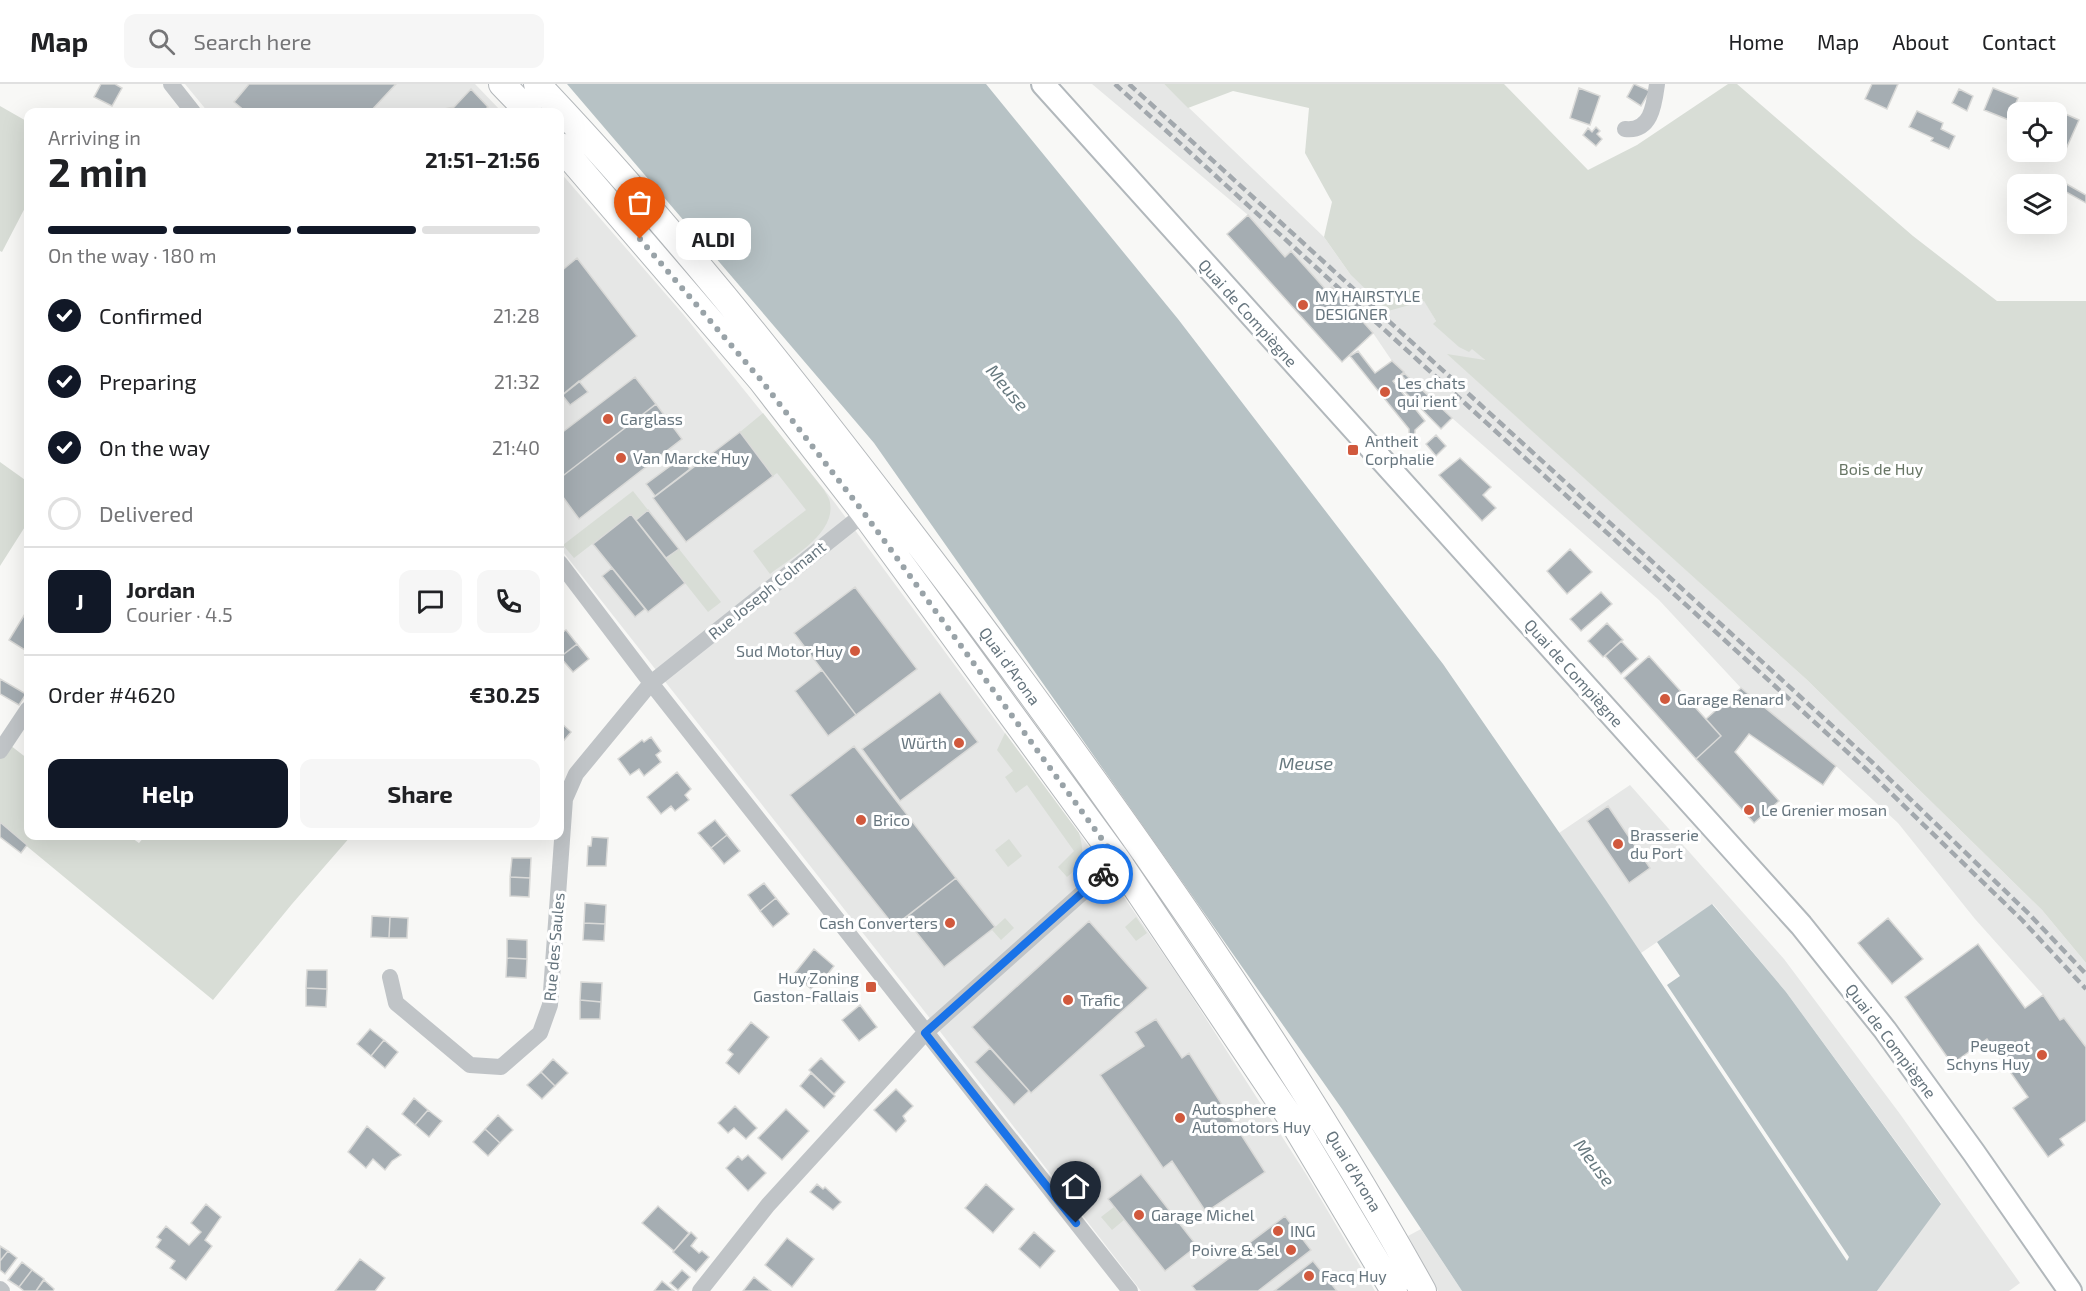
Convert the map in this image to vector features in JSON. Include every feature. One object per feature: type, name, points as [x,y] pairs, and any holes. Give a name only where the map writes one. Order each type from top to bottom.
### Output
[{"type":"main road","points":[[502,84],[525,108]]},
{"type":"main road","name":"Quai d'Arona","points":[[537,84],[559,108]]},
{"type":"main road","name":"Quai de Compiègne","points":[[1043,84],[1801,925],[1885,1030],[2070,1291]]},
{"type":"main road","name":"Quai d'Arona","points":[[564,114],[690,254],[771,353],[1020,678],[1213,951],[1323,1119],[1423,1291]]},
{"type":"main road","name":"Quai d'Arona","points":[[564,151],[761,380],[864,513],[1118,861],[1290,1117],[1394,1291]]},
{"type":"street","points":[[171,84],[190,108]]},
{"type":"street","points":[[1624,129],[1636,130],[1646,124],[1657,84]]},
{"type":"street","name":"Rue Joseph Colmant","points":[[651,683],[884,498]]},
{"type":"street","points":[[564,568],[925,1033],[1130,1291]]},
{"type":"street","name":"Rue des Saules","points":[[564,813],[565,799],[576,774],[651,683]]},
{"type":"street","points":[[0,751],[24,715]]},
{"type":"street","name":"Rue des Saules","points":[[390,976],[396,1003],[470,1065],[501,1067],[540,1033],[550,1005],[562,840]]},
{"type":"street","points":[[700,1291],[768,1205],[925,1033],[1138,845]]},
{"type":"shaded area","points":[[185,84],[475,84],[498,108],[205,108]]},
{"type":"shaded area","points":[[1092,84],[1164,84],[1324,237],[1350,274],[1424,300],[1436,321],[1434,324],[1472,348],[1486,361],[1449,355],[1806,679],[2042,910],[2086,963],[2086,1047],[2064,1018],[2060,1020],[2043,995],[1975,919],[1898,823],[1836,766],[1741,688],[1659,600],[1452,418],[1392,361],[1373,333],[1332,288],[1327,291],[1292,251],[1285,257],[1248,215]]},
{"type":"shaded area","points":[[564,177],[683,314],[835,503],[1095,855],[1183,983],[1306,1174],[1375,1291],[1141,1291],[564,553]]},
{"type":"shaded area","points":[[1630,785],[1784,959],[1900,1114],[2020,1283],[2009,1291],[1877,1291],[1941,1203],[1786,992],[1713,904],[1641,953],[1559,833]]},
{"type":"shaded area","points":[[1421,1229],[1462,1291],[1438,1291],[1408,1236]]},
{"type":"green space","name":"Bois de Huy","points":[[1164,84],[1504,84],[1588,170],[1637,145],[1728,84],[1737,84],[1913,236],[1997,301],[2086,301],[2086,963],[2042,910],[1806,679],[1447,354],[1485,360],[1472,349],[1469,352],[1459,347],[1433,324],[1436,321],[1424,301],[1388,311],[1350,274],[1324,237],[1332,202],[1305,153],[1309,108],[1233,91],[1188,108]]},
{"type":"green space","points":[[0,106],[24,120],[24,210],[2,252],[0,251]]},
{"type":"green space","points":[[763,413],[824,490],[830,503],[830,514],[819,534],[810,544],[770,574],[753,551],[806,510],[777,473],[773,476],[740,432]]},
{"type":"green space","points":[[0,462],[24,479],[24,528],[0,566]]},
{"type":"green space","points":[[633,491],[648,510],[636,520],[631,514],[574,558],[564,544]]},
{"type":"green space","points":[[679,549],[721,602],[708,612],[666,559]]},
{"type":"green space","points":[[1005,733],[1079,833],[1082,858],[1067,877],[1058,867],[1074,851],[1027,785],[1016,793],[1005,777],[1013,771],[997,750]]},
{"type":"green space","points":[[6,742],[24,756],[24,840],[135,840],[139,843],[142,840],[348,840],[213,1000],[0,824],[0,751]]},
{"type":"green space","points":[[1009,839],[1022,856],[1008,867],[995,850]]},
{"type":"green space","points":[[1136,917],[1147,933],[1136,941],[1125,927]]},
{"type":"green space","points":[[1005,918],[1014,928],[1001,940],[992,930]]},
{"type":"green space","points":[[1114,1207],[1124,1220],[1112,1230],[1101,1217]]},
{"type":"water","name":"Meuse","points":[[567,84],[986,84],[1178,319],[1443,664],[1605,899],[1847,1261],[1849,1257],[1667,985],[1680,976],[1657,942],[1712,904],[1786,992],[1941,1204],[1877,1291],[1462,1291],[1342,1109],[874,443]]},
{"type":"building","points":[[101,84],[115,84],[122,88],[112,106],[94,97]]},
{"type":"building","points":[[249,84],[396,84],[374,108],[241,108],[234,102]]},
{"type":"building","points":[[1634,84],[1650,91],[1641,106],[1627,97]]},
{"type":"building","points":[[1872,84],[1898,84],[1887,109],[1865,99]]},
{"type":"building","points":[[1579,88],[1600,96],[1590,125],[1570,118]]},
{"type":"building","points":[[1993,88],[2018,98],[2016,102],[2007,102],[2007,119],[1984,110]]},
{"type":"building","points":[[471,89],[488,107],[449,108],[454,107]]},
{"type":"building","points":[[1959,89],[1973,96],[1967,111],[1952,103]]},
{"type":"building","points":[[1917,111],[1943,123],[1941,129],[1955,136],[1949,149],[1931,141],[1933,138],[1909,127]]},
{"type":"building","points":[[2067,115],[2079,120],[2067,147]]},
{"type":"building","points":[[1596,127],[1600,131],[1597,134],[1602,139],[1596,146],[1583,135],[1588,128],[1592,132]]},
{"type":"building","points":[[2067,184],[2086,195],[2086,203],[2067,192]]},
{"type":"building","points":[[1248,215],[1285,257],[1291,251],[1327,291],[1332,287],[1373,333],[1342,362],[1227,234]]},
{"type":"building","points":[[577,258],[637,336],[564,394],[564,269]]},
{"type":"building","points":[[1358,351],[1375,373],[1392,361],[1404,372],[1393,381],[1425,421],[1415,430],[1414,436],[1409,434],[1409,429],[1350,356]]},
{"type":"building","points":[[1404,373],[1452,418],[1441,429],[1404,391],[1410,385],[1402,376]]},
{"type":"building","name":"Carglass","points":[[635,377],[656,404],[564,475],[564,431]]},
{"type":"building","points":[[579,381],[588,392],[570,405],[564,398],[564,393]]},
{"type":"building","name":"Van Marcke Huy","points":[[656,404],[682,439],[579,519],[564,498],[564,475]]},
{"type":"building","points":[[740,432],[773,476],[686,542],[653,498]]},
{"type":"building","points":[[1436,435],[1446,446],[1436,456],[1426,444]]},
{"type":"building","points":[[681,458],[690,469],[655,496],[646,484]]},
{"type":"building","points":[[1460,458],[1491,487],[1483,495],[1496,508],[1482,521],[1439,475]]},
{"type":"building","points":[[648,510],[679,549],[666,558],[636,520]]},
{"type":"building","points":[[631,514],[685,583],[648,612],[593,544]]},
{"type":"building","points":[[1570,549],[1592,572],[1567,594],[1547,571]]},
{"type":"building","points":[[612,568],[645,609],[635,617],[602,576]]},
{"type":"building","name":"Sud Motor Huy","points":[[855,587],[917,669],[856,715],[794,633]]},
{"type":"building","points":[[1601,592],[1612,604],[1581,631],[1570,619]]},
{"type":"building","points":[[24,616],[24,649],[9,640]]},
{"type":"building","points":[[1607,623],[1623,640],[1603,657],[1588,641]]},
{"type":"building","points":[[566,630],[577,644],[564,654],[564,631]]},
{"type":"building","points":[[1621,641],[1638,659],[1621,674],[1605,656]]},
{"type":"building","points":[[577,644],[589,659],[573,672],[564,662],[564,654]]},
{"type":"building","name":"Garage Renard","points":[[1649,656],[1721,736],[1696,759],[1624,678]]},
{"type":"building","points":[[822,670],[856,715],[828,736],[795,691]]},
{"type":"building","points":[[0,679],[24,693],[24,697],[19,705],[0,694]]},
{"type":"building","points":[[1741,688],[1836,766],[1823,785],[1749,734],[1735,752],[1779,801],[1754,823],[1696,759],[1721,736],[1706,719]]},
{"type":"building","points":[[940,692],[978,742],[900,801],[862,749]]},
{"type":"building","points":[[564,726],[571,732],[564,740]]},
{"type":"building","points":[[651,737],[661,751],[656,755],[661,762],[644,776],[639,769],[630,775],[618,759],[642,740],[644,742]]},
{"type":"building","name":"Brico","points":[[854,746],[956,878],[894,926],[790,795]]},
{"type":"building","points":[[677,772],[691,789],[685,795],[689,800],[675,811],[671,806],[661,814],[647,797]]},
{"type":"building","name":"Brasserie du Port","points":[[1608,806],[1650,868],[1629,883],[1587,821]]},
{"type":"building","points":[[715,820],[727,835],[711,848],[698,833]]},
{"type":"building","points":[[0,822],[27,845],[21,853],[0,837]]},
{"type":"building","points":[[727,835],[740,851],[724,864],[711,848]]},
{"type":"building","points":[[592,837],[608,838],[606,866],[587,866],[588,846],[591,846]]},
{"type":"building","points":[[512,858],[531,858],[530,878],[510,877]]},
{"type":"building","points":[[510,877],[530,878],[529,897],[510,896]]},
{"type":"building","name":"Cash Converters","points":[[956,878],[995,927],[944,967],[905,918]]},
{"type":"building","points":[[764,883],[776,898],[760,911],[748,895]]},
{"type":"building","points":[[776,898],[789,914],[773,927],[760,911]]},
{"type":"building","points":[[585,903],[606,905],[605,924],[584,923]]},
{"type":"building","points":[[372,916],[390,917],[389,938],[371,937]]},
{"type":"building","points":[[390,917],[408,918],[407,938],[389,938]]},
{"type":"building","points":[[1888,918],[1923,959],[1892,984],[1858,943]]},
{"type":"building","name":"Trafic","points":[[1089,921],[1148,988],[1031,1093],[972,1027]]},
{"type":"building","points":[[584,923],[605,924],[604,941],[583,940]]},
{"type":"building","points":[[507,939],[527,940],[527,959],[507,958]]},
{"type":"building","name":"Peugeot Schyns Huy","points":[[1978,944],[2025,1008],[2043,995],[2060,1020],[2064,1018],[2086,1047],[2086,1121],[2060,1139],[2064,1145],[2048,1157],[2013,1108],[2028,1097],[1987,1039],[1952,1064],[1905,997]]},
{"type":"building","points":[[814,949],[834,966],[827,975],[824,973],[811,989],[794,974]]},
{"type":"building","points":[[507,958],[527,959],[526,978],[506,977]]},
{"type":"building","points":[[307,970],[327,970],[327,989],[306,988]]},
{"type":"building","points":[[581,982],[602,983],[601,1002],[580,1000]]},
{"type":"building","points":[[306,988],[327,989],[326,1007],[306,1006]]},
{"type":"building","points":[[580,1000],[601,1002],[600,1019],[580,1019]]},
{"type":"building","points":[[860,1005],[877,1027],[859,1041],[842,1020]]},
{"type":"building","name":"Autosphere Automotors Huy","points":[[1156,1019],[1182,1058],[1189,1053],[1265,1172],[1206,1212],[1172,1161],[1163,1168],[1100,1075],[1144,1046],[1135,1032]]},
{"type":"building","points":[[751,1022],[769,1037],[739,1074],[726,1063],[733,1054],[728,1050]]},
{"type":"building","points":[[370,1029],[384,1040],[371,1056],[357,1044]]},
{"type":"building","points":[[384,1040],[398,1052],[385,1068],[371,1056]]},
{"type":"building","points":[[990,1048],[1029,1091],[1014,1105],[975,1062]]},
{"type":"building","points":[[821,1058],[845,1082],[834,1094],[809,1070]]},
{"type":"building","points":[[553,1059],[568,1073],[555,1086],[541,1072]]},
{"type":"building","points":[[541,1072],[555,1086],[542,1099],[527,1085]]},
{"type":"building","points":[[811,1073],[835,1096],[824,1108],[800,1086]]},
{"type":"building","points":[[896,1089],[913,1106],[903,1116],[906,1121],[896,1132],[874,1110]]},
{"type":"building","points":[[414,1098],[428,1110],[415,1125],[402,1114]]},
{"type":"building","points":[[735,1106],[757,1128],[746,1139],[734,1128],[728,1133],[718,1123]]},
{"type":"building","points":[[786,1109],[809,1131],[782,1160],[758,1138]]},
{"type":"building","points":[[428,1110],[442,1121],[429,1137],[415,1125]]},
{"type":"building","points":[[498,1115],[513,1130],[500,1143],[485,1129]]},
{"type":"building","points":[[367,1126],[401,1155],[385,1170],[373,1159],[366,1168],[348,1152]]},
{"type":"building","points":[[485,1129],[500,1143],[488,1156],[473,1142]]},
{"type":"building","points":[[748,1155],[766,1173],[748,1191],[726,1168],[738,1156],[742,1160]]},
{"type":"building","points":[[1141,1174],[1197,1246],[1165,1271],[1108,1199]]},
{"type":"building","points":[[817,1184],[823,1189],[825,1187],[841,1202],[833,1210],[810,1192]]},
{"type":"building","points":[[986,1184],[1014,1209],[993,1233],[965,1208]]},
{"type":"building","points":[[206,1204],[221,1217],[205,1240],[212,1246],[186,1280],[170,1268],[175,1261],[156,1247],[161,1240],[157,1237],[166,1226],[189,1245],[201,1232],[191,1223]]},
{"type":"building","points":[[658,1206],[689,1233],[674,1251],[642,1223]]},
{"type":"building","points":[[1285,1216],[1311,1250],[1258,1291],[1196,1291],[1192,1286]]},
{"type":"building","points":[[691,1232],[697,1238],[691,1246],[699,1253],[702,1251],[709,1257],[696,1272],[673,1252]]},
{"type":"building","points":[[1034,1232],[1055,1251],[1040,1268],[1019,1249]]},
{"type":"building","points":[[787,1238],[814,1259],[792,1287],[765,1265]]},
{"type":"building","points":[[0,1246],[8,1251],[0,1261]]},
{"type":"building","points":[[8,1251],[17,1258],[5,1274],[0,1270],[0,1261]]},
{"type":"building","points":[[360,1259],[385,1278],[375,1291],[335,1291]]},
{"type":"building","name":"Facq Huy","points":[[1313,1261],[1337,1291],[1274,1291]]},
{"type":"building","points":[[22,1262],[32,1270],[19,1287],[8,1280]]},
{"type":"building","points":[[32,1270],[44,1279],[36,1291],[24,1291],[19,1287]]},
{"type":"building","points":[[682,1270],[690,1277],[678,1290],[670,1283]]},
{"type":"building","points":[[754,1277],[771,1291],[743,1291]]},
{"type":"building","points":[[44,1280],[54,1289],[53,1291],[36,1291]]},
{"type":"building","points":[[662,1281],[674,1291],[654,1291]]},
{"type":"railway","points":[[1115,84],[1867,770],[2022,920],[2086,989]]},
{"type":"railway","points":[[1129,84],[1873,763],[2029,914],[2086,974]]},
{"type":"way so far","points":[[640,239],[761,380],[864,513],[1118,861],[1103,874]]},
{"type":"place","name":"ALDI","points":[[640,239]]},
{"type":"place","name":"MY HAIRSTYLE DESIGNER","points":[[1303,305]]},
{"type":"place","name":"Les chats qui rient","points":[[1385,392]]},
{"type":"place","name":"Carglass","points":[[608,419]]},
{"type":"place","name":"Antheit Corphalie","points":[[1353,450]]},
{"type":"place","name":"Van Marcke Huy","points":[[621,458]]},
{"type":"place","name":"Sud Motor Huy","points":[[855,651]]},
{"type":"place","name":"Garage Renard","points":[[1665,699]]},
{"type":"place","name":"Würth","points":[[959,743]]},
{"type":"place","name":"Le Grenier mosan","points":[[1749,810]]},
{"type":"place","name":"Brico","points":[[861,820]]},
{"type":"place","name":"Brasserie du Port","points":[[1618,844]]},
{"type":"place","name":"Cash Converters","points":[[950,923]]},
{"type":"place","name":"Huy Zoning Gaston-Fallais","points":[[871,987]]},
{"type":"place","name":"Trafic","points":[[1068,1000]]},
{"type":"place","name":"Peugeot Schyns Huy","points":[[2042,1055]]},
{"type":"place","name":"Autosphere Automotors Huy","points":[[1180,1118]]},
{"type":"place","name":"Garage Michel","points":[[1139,1215]]},
{"type":"place","name":"ING","points":[[1278,1231]]},
{"type":"place","name":"Poivre & Sel","points":[[1291,1250]]},
{"type":"place","name":"Facq Huy","points":[[1309,1276]]},
{"type":"route","points":[[1076,1223],[925,1033],[1103,874]]}]
